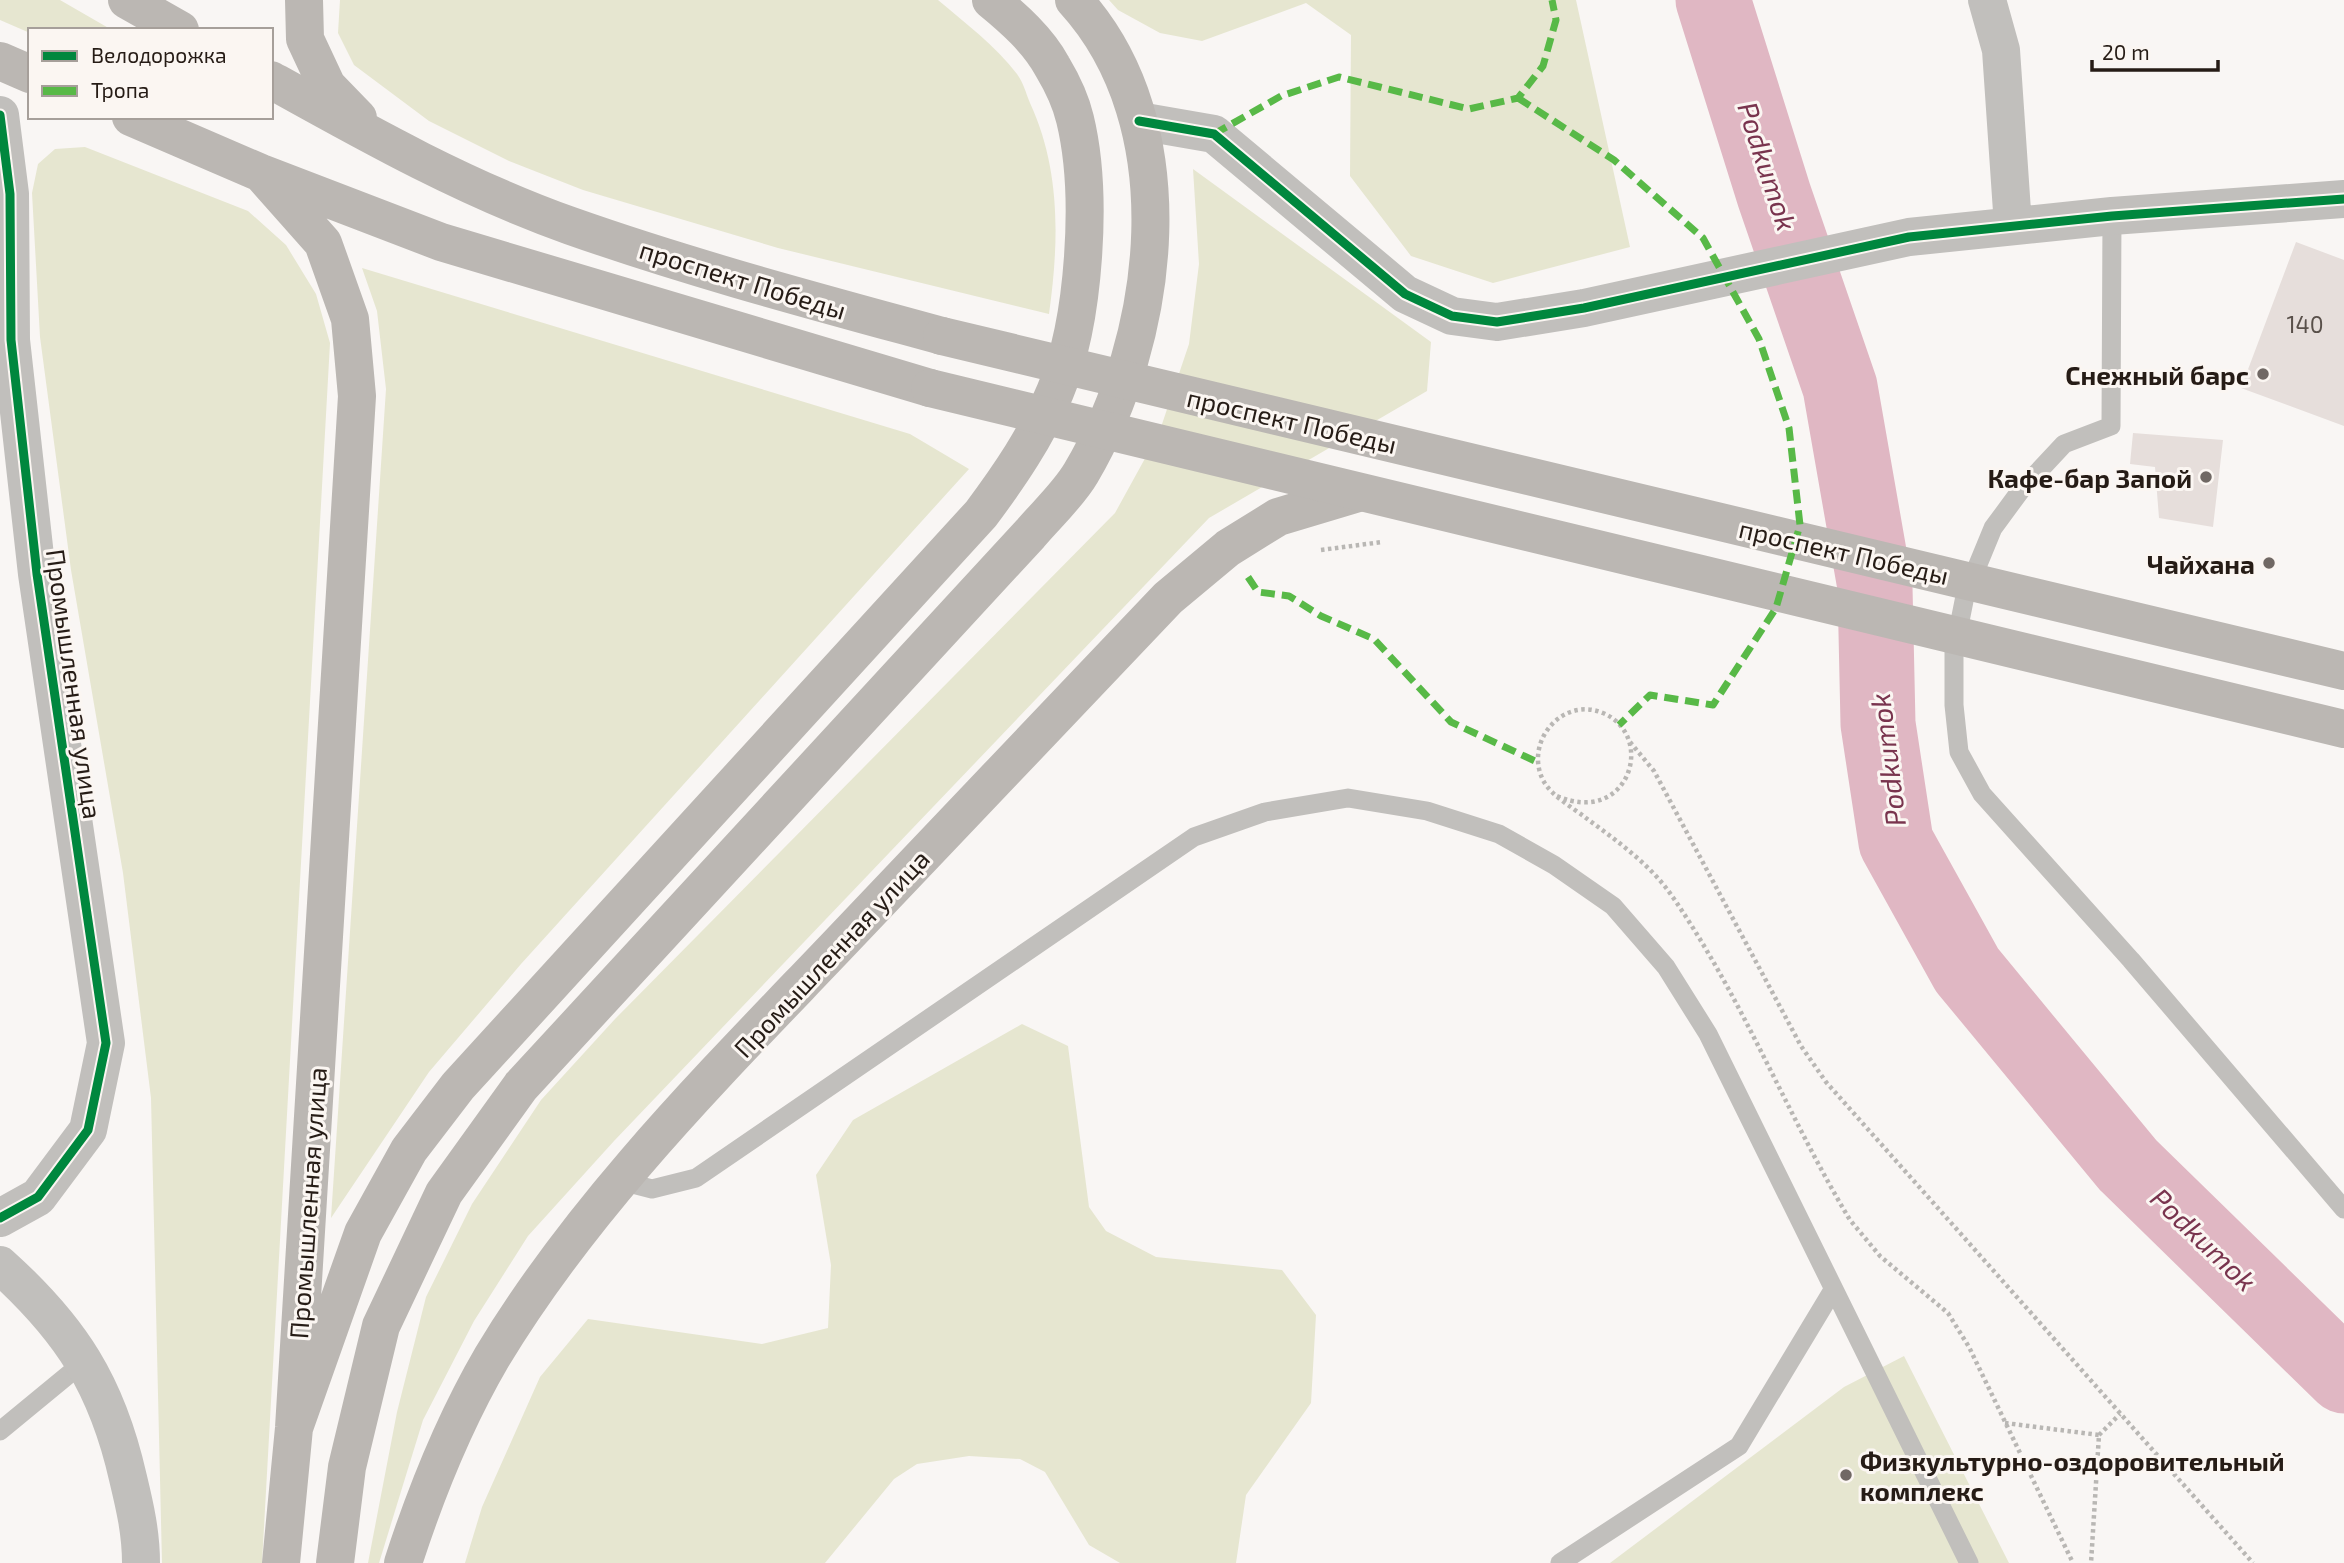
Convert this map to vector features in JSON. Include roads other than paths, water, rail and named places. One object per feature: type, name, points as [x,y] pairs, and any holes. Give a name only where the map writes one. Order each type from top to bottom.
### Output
[{"type":"main road","points":[[127,0],[166,17]]},
{"type":"main road","points":[[304,0],[305,39],[327,86],[381,142]]},
{"type":"main road","points":[[293,1428],[363,1233],[409,1150],[458,1086],[981,514],[1018,464],[1039,428],[1057,389],[1076,310],[1083,241],[1084,177],[1074,118],[1051,64],[1015,20],[991,0]]},
{"type":"main road","points":[[335,1563],[348,1467],[381,1326],[444,1193],[521,1086],[1030,534],[1080,475],[1111,413],[1137,330],[1151,234],[1149,162],[1126,77],[1092,20],[1074,0]]},
{"type":"main road","points":[[0,61],[28,73]]},
{"type":"main road","name":"проспект Победы","points":[[273,81],[381,142],[569,226],[765,288],[942,336],[2344,671]]},
{"type":"main road","name":"Промышленная улица","points":[[136,119],[261,173],[323,243],[350,319],[358,396],[293,1428],[281,1563]]},
{"type":"main road","name":"проспект Победы","points":[[261,173],[441,242],[930,388],[2344,729]]},
{"type":"main road","name":"Промышленная улица","points":[[403,1563],[429,1482],[492,1358],[555,1264],[621,1181],[747,1040],[1168,598],[1228,548],[1278,517],[1359,492]]},
{"type":"street","points":[[1987,0],[2001,50],[2013,226]]},
{"type":"street","name":"Промышленная улица","points":[[0,115],[10,194],[10,341],[35,561],[106,1043],[88,1130],[38,1197],[0,1218]]},
{"type":"street","points":[[1139,121],[1214,134],[1405,294],[1452,316],[1497,322],[1584,308],[1909,237],[2112,216],[2344,198]]},
{"type":"street","points":[[0,1265],[37,1299],[85,1360],[117,1428],[141,1534],[141,1563]]},
{"type":"lane","points":[[2112,216],[2111,426],[2064,444],[2021,490],[1993,528],[1965,596],[1954,651],[1954,705],[1959,752],[1982,794],[2131,960],[2344,1209]]},
{"type":"lane","points":[[621,1181],[652,1189],[696,1178],[1194,837],[1265,812],[1348,798],[1427,811],[1499,834],[1555,865],[1613,906],[1666,967],[1708,1034],[1969,1563]]},
{"type":"lane","points":[[1560,1563],[1739,1446],[1833,1290]]},
{"type":"lane","points":[[0,1431],[85,1360]]},
{"type":"waterway","name":"Podkumok","points":[[1713,0],[1774,195],[1840,387],[1875,587],[1878,724],[1896,842],[1967,970],[2128,1165],[2344,1376]]},
{"type":"place","name":"Снежный барс","points":[[2263,374]]},
{"type":"place","name":"Кафе-бар Запой","points":[[2206,477]]},
{"type":"place","name":"Чайхана","points":[[2269,563]]},
{"type":"place","name":"Физкультурно-оздоровительный комплекс","points":[[1846,1475]]}]
